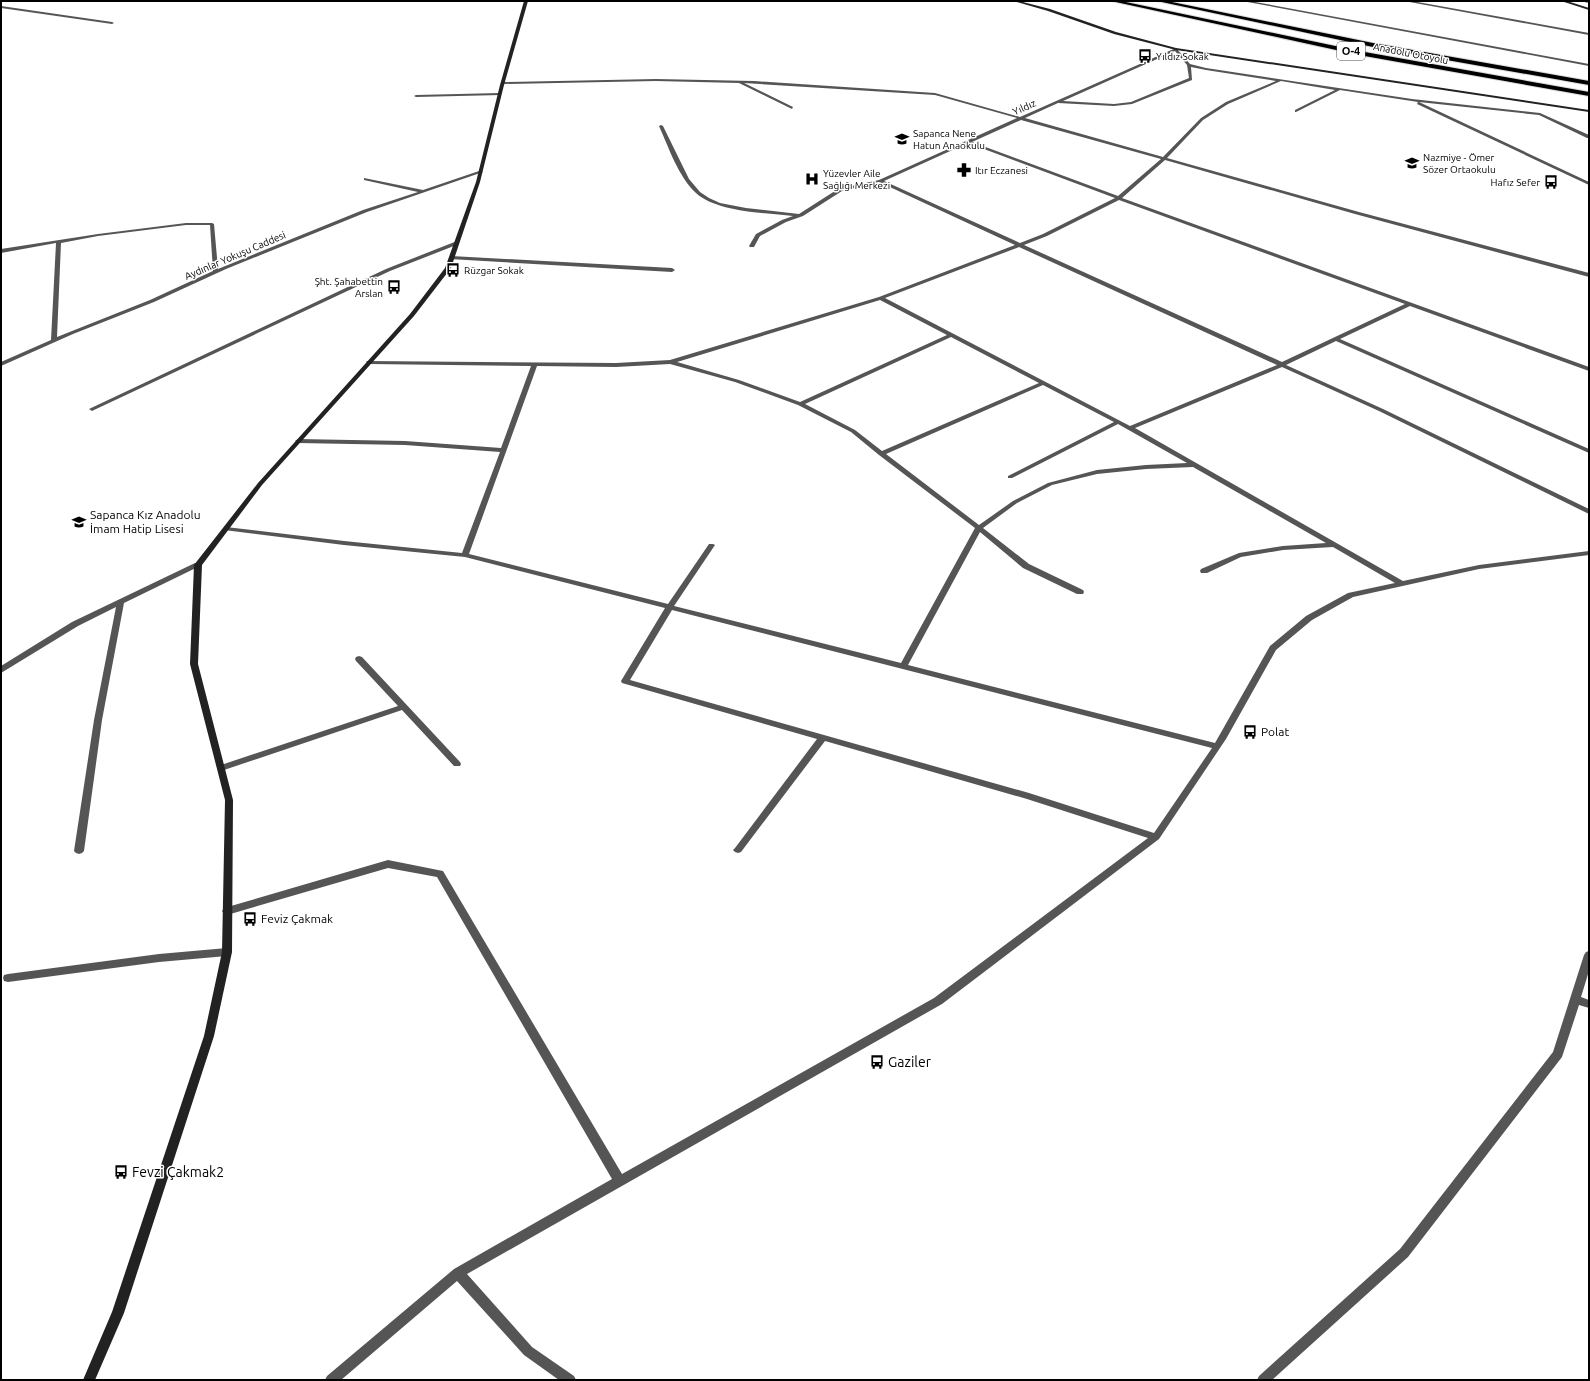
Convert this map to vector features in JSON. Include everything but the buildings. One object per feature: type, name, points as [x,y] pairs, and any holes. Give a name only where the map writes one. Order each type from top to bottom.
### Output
[{"type":"highway","name":"Anadolu Otoyolu","points":[[1114,1],[1359,53],[1589,94]]},
{"type":"highway","name":"Anadolu Otoyolu","points":[[1160,1],[1373,45],[1589,83]]},
{"type":"street","points":[[1,670],[75,624],[198,565],[260,484],[412,315],[448,268],[452,258],[481,172],[500,94],[526,1]]},
{"type":"street","points":[[1015,1],[1049,10],[1115,34],[1176,49],[1589,111]]},
{"type":"street","points":[[1244,1],[1589,66]]},
{"type":"street","points":[[1406,1],[1589,34]]},
{"type":"street","points":[[1563,1],[1589,9]]},
{"type":"street","points":[[1,7],[112,23]]},
{"type":"street","points":[[1057,102],[1107,105],[1132,103],[1191,79],[1189,65],[1176,49]]},
{"type":"street","name":"Yıldız","points":[[752,246],[758,234],[784,221],[801,216],[840,190],[880,181],[1176,49]]},
{"type":"street","points":[[1189,65],[1279,81],[1340,88],[1412,100],[1540,114],[1589,137]]},
{"type":"street","points":[[503,83],[656,80],[738,81],[935,94],[1164,159],[1589,275]]},
{"type":"street","points":[[738,81],[792,108]]},
{"type":"street","points":[[369,362],[616,365],[670,362],[881,298],[1045,235],[1119,198],[1164,159],[1202,119],[1227,104],[1279,81]]},
{"type":"street","points":[[1296,111],[1340,88]]},
{"type":"street","points":[[416,96],[500,94]]},
{"type":"street","points":[[1412,100],[1589,184]]},
{"type":"street","points":[[661,126],[685,175],[698,193],[721,205],[801,216]]},
{"type":"street","points":[[968,142],[1589,369]]},
{"type":"street","name":"Aydınlar Yokuşu Caddesi","points":[[1,364],[152,301],[216,271],[365,211],[481,172]]},
{"type":"street","points":[[366,179],[423,191]]},
{"type":"street","points":[[880,181],[1381,410],[1589,512]]},
{"type":"street","points":[[1,251],[186,224],[212,224],[216,271]]},
{"type":"street","points":[[54,341],[59,242]]},
{"type":"street","points":[[92,409],[388,270],[457,243]]},
{"type":"street","points":[[452,258],[672,270]]},
{"type":"street","points":[[881,298],[1130,428],[1402,584]]},
{"type":"street","points":[[1130,428],[1281,365],[1410,304]]},
{"type":"street","points":[[800,404],[951,334]]},
{"type":"street","points":[[1335,339],[1589,451]]},
{"type":"street","points":[[670,362],[737,381],[800,404],[853,431],[1026,566],[1080,592]]},
{"type":"street","points":[[465,555],[535,364]]},
{"type":"street","points":[[881,454],[1044,383]]},
{"type":"street","points":[[1010,477],[1118,422]]},
{"type":"street","points":[[298,441],[405,443],[504,450]]},
{"type":"street","points":[[903,666],[978,528],[1016,502],[1050,484],[1097,472],[1146,467],[1195,465]]},
{"type":"street","points":[[226,529],[465,555],[1217,746]]},
{"type":"street","points":[[711,545],[670,607],[625,681],[1029,796],[1156,837]]},
{"type":"street","points":[[1204,571],[1240,555],[1283,548],[1335,545]]},
{"type":"street","points":[[331,1380],[458,1273],[938,1001],[1156,837],[1217,746],[1273,648],[1310,618],[1351,595],[1479,567],[1589,553]]},
{"type":"street","points":[[90,1380],[118,1313],[209,1036],[227,952],[229,800],[194,664],[198,565]]},
{"type":"street","points":[[79,851],[98,720],[121,602]]},
{"type":"street","points":[[359,659],[457,764]]},
{"type":"street","points":[[221,768],[403,707]]},
{"type":"street","points":[[738,850],[823,737]]},
{"type":"street","points":[[227,911],[388,864],[440,874],[620,1182]]},
{"type":"street","points":[[8,978],[159,958],[227,952]]},
{"type":"street","points":[[1263,1380],[1404,1253],[1558,1054],[1589,955]]},
{"type":"street","points":[[1575,999],[1589,1004]]},
{"type":"street","points":[[458,1273],[528,1351],[570,1380]]},
{"type":"railway","points":[[1585,1],[1589,2]]},
{"type":"place","name":"Yıldız Sokak","points":[[1145,56]]},
{"type":"place","name":"Sapanca Nene Hatun Anaokulu","points":[[902,139]]},
{"type":"place","name":"Nazmiye - Ömer Sözer Ortaokulu","points":[[1412,163]]},
{"type":"place","name":"Itır Eczanesi","points":[[964,170]]},
{"type":"place","name":"Yüzevler Aile Sağlığı Merkezi","points":[[812,179]]},
{"type":"place","name":"Hafız Sefer","points":[[1551,182]]},
{"type":"place","name":"Rüzgar Sokak","points":[[453,270]]},
{"type":"place","name":"Şht. Şahabettin Arslan","points":[[394,287]]},
{"type":"place","name":"Sapanca Kız Anadolu İmam Hatip Lisesi","points":[[79,522]]},
{"type":"place","name":"Polat","points":[[1250,732]]},
{"type":"place","name":"Feviz Çakmak","points":[[250,919]]},
{"type":"place","name":"Gaziler","points":[[877,1062]]},
{"type":"place","name":"Fevzi Çakmak2","points":[[121,1172]]}]
